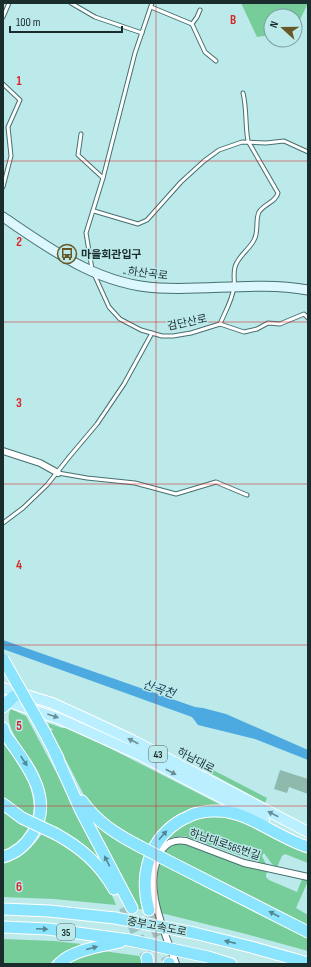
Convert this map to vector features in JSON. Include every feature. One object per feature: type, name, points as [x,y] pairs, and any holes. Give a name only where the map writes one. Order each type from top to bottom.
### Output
[{"type":"highway","points":[[3,659],[82,802],[100,822],[139,846],[308,932]]},
{"type":"highway","points":[[5,703],[21,693]]},
{"type":"highway","points":[[3,857],[21,849],[39,824],[42,811],[40,793],[33,775],[4,731]]},
{"type":"highway","points":[[3,804],[22,818],[56,834],[94,861],[128,907],[81,811],[55,753]]},
{"type":"highway","points":[[149,910],[145,897],[145,880],[149,858],[155,845],[170,827],[194,814],[228,812],[247,818],[296,844],[308,847]]},
{"type":"highway","name":"중부고속도로","points":[[3,909],[49,911],[115,918],[194,933],[308,963]]},
{"type":"highway","name":"중부고속도로","points":[[3,927],[48,929],[129,940],[208,957],[231,964]]},
{"type":"highway","points":[[59,964],[63,959],[83,951],[129,940]]},
{"type":"main road","name":"하남대로","points":[[3,688],[52,703],[99,724],[308,832]]},
{"type":"main road","name":"하남대로","points":[[5,703],[60,719],[140,755],[308,843]]},
{"type":"street","name":"하산곡로","points":[[3,217],[62,256],[93,273],[121,282],[159,288],[279,286],[308,290]]},
{"type":"street","points":[[3,451],[40,463],[58,472]]},
{"type":"street","name":"하남대로565번길","points":[[172,964],[156,906],[154,892],[155,863],[162,849],[169,843],[177,840],[186,841],[244,863],[308,878]]},
{"type":"lane","points":[[3,17],[9,3]]},
{"type":"lane","points":[[71,3],[95,17],[142,33]]},
{"type":"lane","points":[[152,5],[192,24],[205,52],[216,61]]},
{"type":"lane","name":"검단산로","points":[[152,5],[135,53],[103,178],[86,233],[93,273],[108,307],[120,319],[141,330],[162,336],[172,336],[192,332],[220,324],[244,332],[257,329],[268,323],[280,324],[308,311]]},
{"type":"lane","points":[[192,24],[200,10]]},
{"type":"lane","points":[[3,84],[20,100],[8,127],[11,156],[3,187]]},
{"type":"lane","points":[[243,93],[246,106],[246,132],[248,141]]},
{"type":"lane","points":[[81,134],[78,155],[103,178]]},
{"type":"lane","points":[[94,211],[138,224],[147,220],[181,182],[204,161],[219,150],[248,141],[266,143],[284,141],[308,152]]},
{"type":"lane","name":"검단산로","points":[[220,324],[234,286],[233,275],[235,267],[242,254],[254,240],[259,213],[277,196],[278,193],[266,175],[248,141]]},
{"type":"lane","points":[[304,314],[308,318]]},
{"type":"lane","points":[[3,523],[34,498],[58,472],[108,410],[152,333]]},
{"type":"lane","points":[[58,472],[87,478],[134,483],[176,494],[216,482],[247,495]]},
{"type":"path","points":[[120,272],[142,277]]},
{"type":"green space","points":[[241,3],[308,3],[303,13],[303,8],[263,8],[263,36],[257,37]]},
{"type":"green space","points":[[11,709],[26,716],[86,828],[102,863],[44,824],[47,803],[44,789],[37,770],[17,740],[9,723]]},
{"type":"green space","points":[[48,723],[62,728],[68,728],[84,735],[223,806],[201,807],[177,815],[164,825],[149,845],[106,820],[86,799],[51,731],[53,729],[50,728]]},
{"type":"green space","points":[[3,743],[21,769],[30,787],[33,797],[32,818],[12,806],[3,798]]},
{"type":"green space","points":[[211,769],[267,798],[265,803],[208,772],[208,770]]},
{"type":"green space","points":[[3,809],[30,828],[18,844],[3,854]]},
{"type":"green space","points":[[219,815],[248,823],[308,854],[308,863],[285,854],[282,856],[277,867],[272,864],[264,853],[262,856],[266,864],[185,836],[173,837],[165,841],[168,835],[195,817]]},
{"type":"green space","points":[[92,820],[145,854],[142,861],[140,874],[142,909],[138,909]]},
{"type":"green space","points":[[42,833],[66,846],[96,870],[104,880],[116,905],[54,899],[3,897],[3,863],[26,852]]},
{"type":"green space","points":[[180,843],[245,866],[268,872],[266,877],[269,880],[297,892],[302,879],[308,881],[296,908],[308,915],[308,928],[162,852],[172,844]]},
{"type":"green space","points":[[160,861],[308,938],[308,951],[161,913],[158,887]]},
{"type":"green space","points":[[3,939],[54,941],[81,944],[63,952],[49,964],[3,964]]},
{"type":"green space","points":[[103,951],[139,956],[144,964],[64,964],[70,959]]},
{"type":"water","name":"산곡천","points":[[3,640],[195,707],[226,714],[308,750],[308,760],[255,739],[198,725],[192,717],[3,649]]},
{"type":"building","points":[[280,770],[308,779],[308,794],[289,787],[287,793],[274,789]]},
{"type":"tunnel","points":[[124,907],[147,958]]},
{"type":"tunnel","points":[[149,910],[169,963]]},
{"type":"place","name":"마을회관입구","points":[[67,254]]}]
